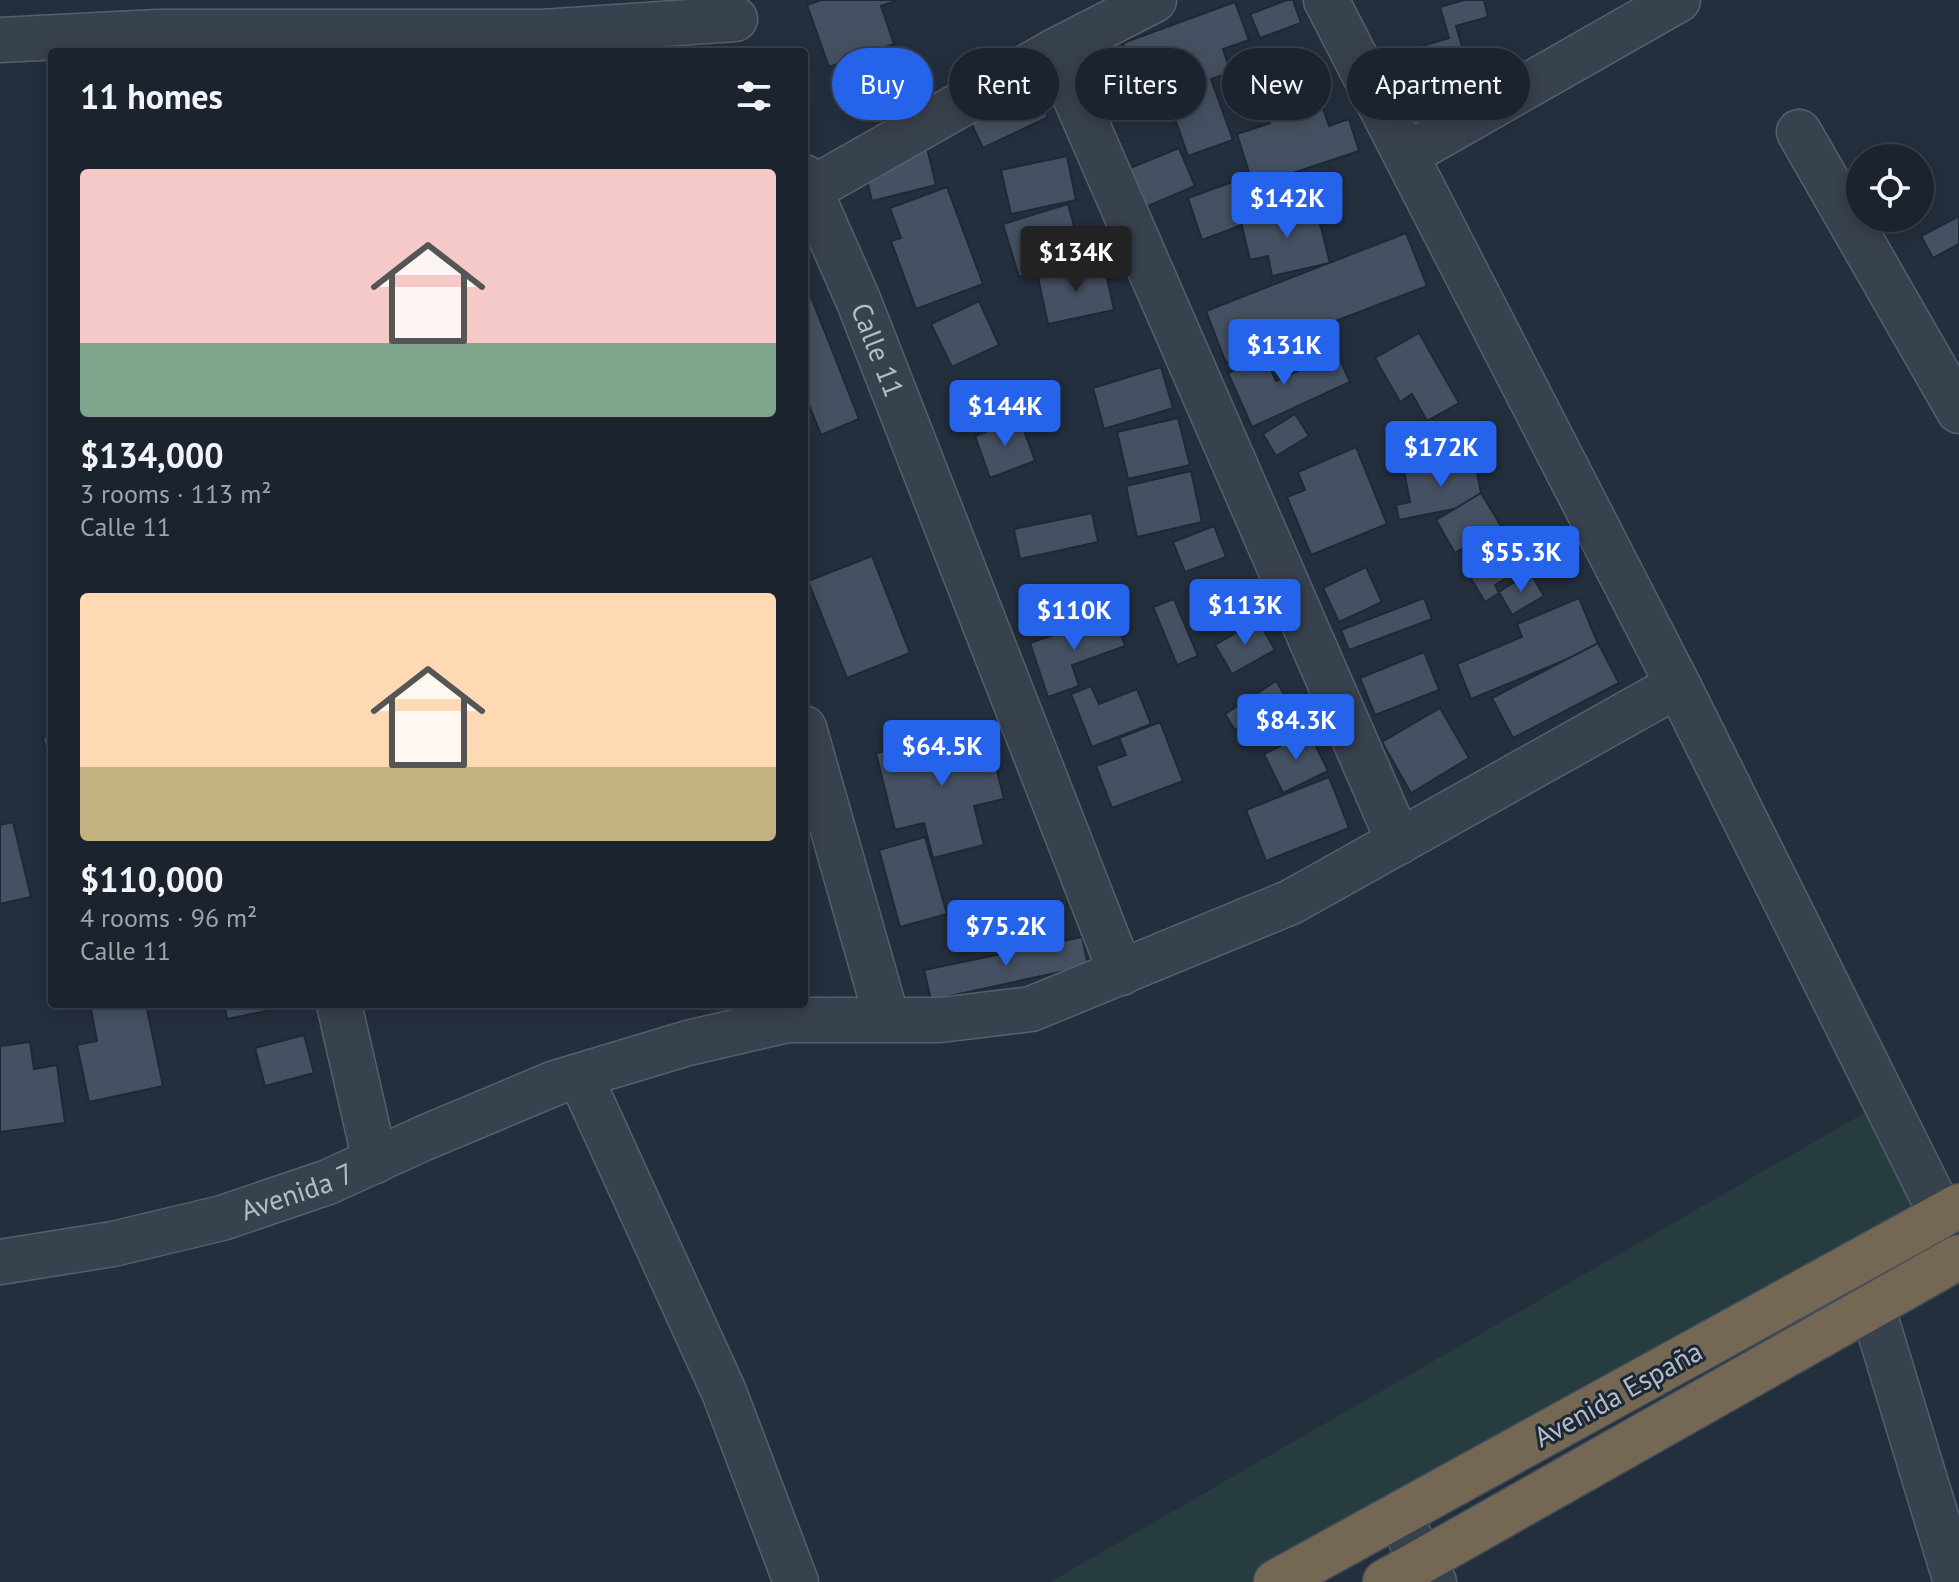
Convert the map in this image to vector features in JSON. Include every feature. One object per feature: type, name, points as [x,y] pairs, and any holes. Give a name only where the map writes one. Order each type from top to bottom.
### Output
[{"type":"highway","name":"Avenida España","points":[[1276,1582],[1953,1223]]},
{"type":"highway","name":"Avenida España","points":[[1385,1582],[1428,1572],[1959,1257]]},
{"type":"street","points":[[1059,49],[1154,0]]},
{"type":"street","points":[[1326,0],[1953,1223]]},
{"type":"street","points":[[1406,155],[1678,0]]},
{"type":"street","points":[[0,40],[250,28],[542,32],[738,24]]},
{"type":"street","points":[[1059,60],[1399,842]]},
{"type":"street","points":[[808,182],[949,107]]},
{"type":"street","points":[[1799,132],[1959,411]]},
{"type":"street","name":"Calle 11","points":[[808,185],[859,302],[1121,973]]},
{"type":"street","name":"Avenida 7","points":[[0,1262],[113,1244],[222,1218],[328,1182],[424,1138],[580,1076],[688,1043],[787,1020],[940,1020],[1031,1009],[1291,902],[1678,685]]},
{"type":"street","points":[[808,742],[887,1019]]},
{"type":"street","points":[[340,1008],[375,1161]]},
{"type":"street","points":[[580,1076],[724,1392],[796,1582]]},
{"type":"street","points":[[1872,1306],[1956,1582]]},
{"type":"street","points":[[1398,1516],[1428,1572]]},
{"type":"green space","points":[[1885,1101],[1941,1215],[1270,1582],[1050,1582]]},
{"type":"building","points":[[821,0],[899,0],[881,6],[894,44],[883,48],[832,48],[832,66],[829,67],[807,5]]},
{"type":"building","points":[[1293,0],[1301,23],[1260,38],[1250,14]]},
{"type":"building","points":[[1464,0],[1484,0],[1488,17],[1456,26],[1462,48],[1415,48],[1449,38],[1440,7]]},
{"type":"building","points":[[1235,2],[1249,40],[1222,48],[1222,75],[1211,79],[1222,110],[1222,120],[1226,120],[1233,140],[1188,156],[1176,120],[1206,120],[1206,48],[1125,48],[1123,43]]},
{"type":"building","points":[[970,120],[1042,120],[983,148]]},
{"type":"building","points":[[1269,120],[1327,120],[1329,126],[1349,120],[1359,151],[1284,176],[1290,193],[1259,204],[1237,134],[1270,123]]},
{"type":"building","points":[[927,148],[936,185],[872,201],[863,164]]},
{"type":"building","points":[[1179,148],[1195,186],[1129,214],[1113,175]]},
{"type":"building","points":[[1067,156],[1076,200],[1011,214],[1001,170]]},
{"type":"building","points":[[1243,178],[1258,219],[1202,240],[1188,198]]},
{"type":"building","points":[[947,187],[983,284],[916,309],[891,241],[901,238],[890,208]]},
{"type":"building","points":[[1068,204],[1076,233],[1091,229],[1098,253],[1019,277],[1003,224]]},
{"type":"building","points":[[1315,204],[1330,263],[1272,276],[1268,256],[1250,260],[1241,222]]},
{"type":"building","points":[[1959,216],[1959,244],[1933,258],[1921,236],[1934,232]]},
{"type":"building","points":[[1406,233],[1427,286],[1226,363],[1206,311]]},
{"type":"building","points":[[1104,264],[1114,310],[1048,324],[1038,278]]},
{"type":"building","points":[[808,289],[859,419],[821,435],[808,403]]},
{"type":"building","points":[[979,301],[999,345],[952,367],[931,324]]},
{"type":"building","points":[[1419,333],[1459,403],[1427,421],[1412,394],[1400,402],[1375,358]]},
{"type":"building","points":[[1337,353],[1350,382],[1252,427],[1228,373],[1265,357],[1276,381]]},
{"type":"building","points":[[1161,367],[1173,408],[1104,429],[1093,388]]},
{"type":"building","points":[[1295,414],[1309,436],[1276,456],[1263,434]]},
{"type":"building","points":[[1178,418],[1190,465],[1128,479],[1117,432]]},
{"type":"building","points":[[1020,419],[1035,461],[990,478],[975,436]]},
{"type":"building","points":[[1356,447],[1387,524],[1311,555],[1287,497],[1305,490],[1298,472]]},
{"type":"building","points":[[1474,457],[1483,503],[1399,520],[1396,505],[1410,502],[1404,471]]},
{"type":"building","points":[[1191,471],[1202,522],[1137,537],[1126,486]]},
{"type":"building","points":[[1481,493],[1501,526],[1455,553],[1436,520]]},
{"type":"building","points":[[1092,513],[1098,542],[1020,559],[1014,529]]},
{"type":"building","points":[[1214,526],[1226,557],[1185,572],[1173,542]]},
{"type":"building","points":[[1513,543],[1526,566],[1495,585],[1499,593],[1485,602],[1467,572]]},
{"type":"building","points":[[872,556],[910,653],[847,678],[808,581]]},
{"type":"building","points":[[1366,567],[1382,602],[1339,622],[1323,588]]},
{"type":"building","points":[[1530,572],[1544,596],[1512,615],[1499,592]]},
{"type":"building","points":[[1222,585],[1232,610],[1203,621],[1193,596]]},
{"type":"building","points":[[1424,598],[1432,619],[1349,650],[1341,630]]},
{"type":"building","points":[[1579,598],[1599,646],[1471,699],[1457,664],[1522,637],[1517,624]]},
{"type":"building","points":[[1174,599],[1198,656],[1177,665],[1153,607]]},
{"type":"building","points":[[1114,614],[1125,646],[1072,665],[1079,686],[1048,697],[1030,643]]},
{"type":"building","points":[[1258,620],[1275,650],[1232,674],[1215,645]]},
{"type":"building","points":[[1598,643],[1619,683],[1513,738],[1492,698]]},
{"type":"building","points":[[1424,652],[1439,690],[1375,715],[1360,678]]},
{"type":"building","points":[[1276,681],[1300,720],[1262,745],[1247,722],[1235,730],[1225,714]]},
{"type":"building","points":[[1091,686],[1099,704],[1137,689],[1151,724],[1092,747],[1071,694]]},
{"type":"building","points":[[1440,708],[1469,758],[1411,793],[1382,742]]},
{"type":"building","points":[[1160,722],[1183,781],[1112,808],[1096,766],[1126,755],[1119,738]]},
{"type":"building","points":[[986,726],[1004,799],[974,806],[984,845],[933,858],[924,823],[895,830],[876,753]]},
{"type":"building","points":[[1309,732],[1328,771],[1283,793],[1264,754]]},
{"type":"building","points":[[48,736],[48,764],[43,737]]},
{"type":"building","points":[[1329,777],[1349,828],[1266,861],[1246,810]]},
{"type":"building","points":[[13,822],[31,897],[0,904],[0,825]]},
{"type":"building","points":[[925,837],[947,914],[900,927],[879,850]]},
{"type":"building","points":[[1082,937],[1088,966],[931,1000],[924,970]]},
{"type":"building","points":[[91,1008],[147,1008],[163,1086],[89,1102],[77,1045],[97,1041]]},
{"type":"building","points":[[225,1008],[281,1008],[227,1019]]},
{"type":"building","points":[[304,1035],[314,1073],[265,1086],[255,1048]]},
{"type":"building","points":[[30,1042],[34,1069],[57,1065],[65,1123],[0,1132],[0,1046]]}]
